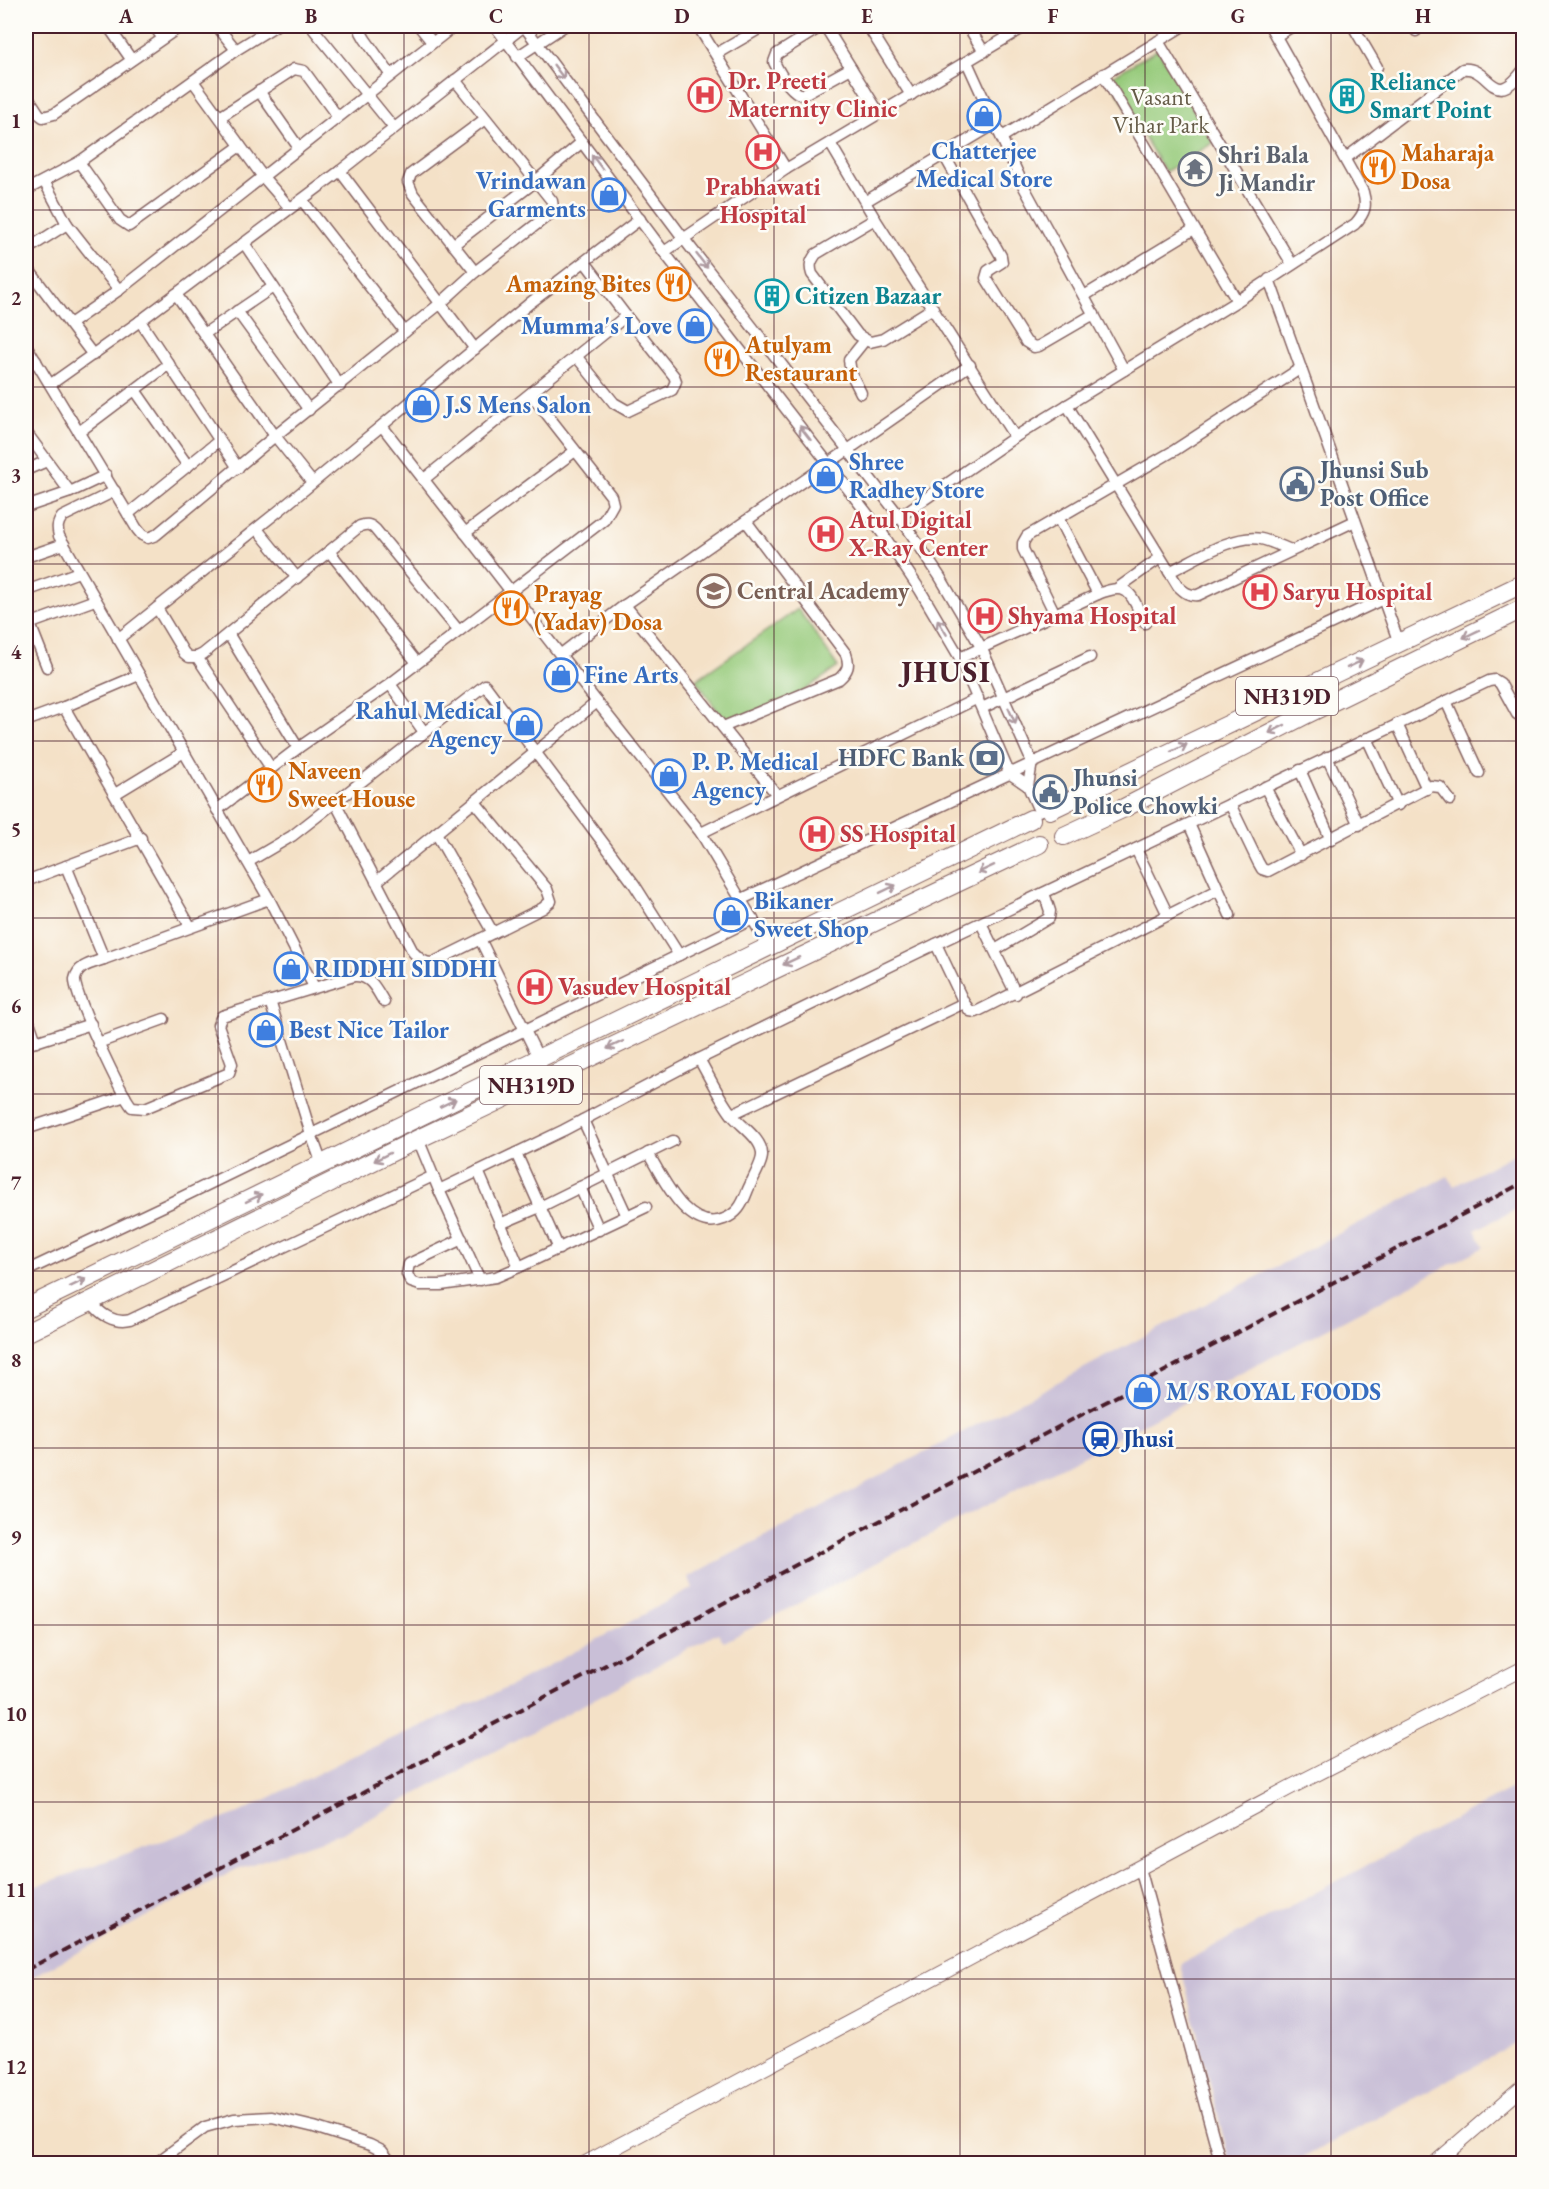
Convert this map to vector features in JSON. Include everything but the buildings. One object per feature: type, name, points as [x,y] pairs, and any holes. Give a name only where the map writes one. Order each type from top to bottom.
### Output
[{"type":"highway","name":"NH319D","points":[[26,1308],[1040,813],[1524,583]]},
{"type":"highway","points":[[1064,836],[1066,825],[1064,819],[1056,811],[1040,813],[1029,831],[1039,844],[1045,846],[1056,844],[1064,836],[1524,608]]},
{"type":"highway","name":"NH319D","points":[[26,1333],[95,1307],[421,1145],[1039,844]]},
{"type":"street","points":[[108,26],[131,59]]},
{"type":"street","points":[[154,26],[162,38]]},
{"type":"street","points":[[26,94],[39,114],[48,116],[181,26]]},
{"type":"street","points":[[216,26],[236,50]]},
{"type":"street","points":[[26,190],[79,162],[236,50],[275,26]]},
{"type":"street","points":[[311,26],[394,128]]},
{"type":"street","points":[[362,26],[361,32],[365,39],[390,74]]},
{"type":"street","points":[[419,26],[432,42]]},
{"type":"street","points":[[70,324],[118,290],[454,26]]},
{"type":"street","points":[[495,26],[664,252],[880,530],[920,590],[960,658],[1009,773],[1028,786],[1040,813]]},
{"type":"street","points":[[51,384],[140,321],[302,200],[524,26],[684,238],[900,517],[940,577],[981,647],[1032,762],[1028,786]]},
{"type":"street","points":[[517,57],[564,26]]},
{"type":"street","points":[[698,26],[786,169]]},
{"type":"street","points":[[851,68],[802,95],[794,91],[774,62],[777,54],[823,26],[851,68],[879,113]]},
{"type":"street","points":[[868,26],[911,95]]},
{"type":"street","points":[[968,26],[984,52]]},
{"type":"street","points":[[664,252],[786,169],[1026,26]]},
{"type":"street","points":[[1002,137],[1183,26]]},
{"type":"street","points":[[880,530],[1015,437],[1237,301],[1355,224],[1363,215],[1367,204],[1363,192],[1270,26]]},
{"type":"street","points":[[1276,36],[1293,26]]},
{"type":"street","points":[[1353,26],[1377,67]]},
{"type":"street","points":[[716,54],[756,27]]},
{"type":"street","points":[[1158,41],[1293,264]]},
{"type":"street","points":[[967,62],[1024,187],[1124,370]]},
{"type":"street","points":[[220,117],[294,69],[300,69],[337,116]]},
{"type":"street","points":[[1346,158],[1463,69],[1474,69],[1491,85],[1499,88],[1522,77]]},
{"type":"street","points":[[1103,74],[1237,301]]},
{"type":"street","points":[[26,345],[128,514],[142,535],[152,537],[340,386],[475,272],[551,213],[552,201],[455,80]]},
{"type":"street","points":[[193,81],[263,177],[290,208]]},
{"type":"street","points":[[259,91],[299,148]]},
{"type":"street","points":[[475,272],[413,194],[408,182],[411,174],[485,119]]},
{"type":"street","points":[[866,201],[995,124]]},
{"type":"street","points":[[453,245],[582,142]]},
{"type":"street","points":[[830,142],[875,219],[1015,437]]},
{"type":"street","points":[[79,162],[120,220],[129,226],[240,146]]},
{"type":"street","points":[[944,155],[1001,256],[1002,262],[988,271],[986,278],[1026,342],[1034,347],[1039,346],[1094,314]]},
{"type":"street","points":[[340,171],[475,348]]},
{"type":"street","points":[[44,181],[67,224],[118,290]]},
{"type":"street","points":[[302,200],[405,332]]},
{"type":"street","points":[[118,639],[257,528],[530,303],[640,219]]},
{"type":"street","points":[[875,219],[816,254],[811,261],[812,274],[858,335],[870,342],[883,339],[933,308]]},
{"type":"street","points":[[26,250],[67,224]]},
{"type":"street","points":[[1084,296],[1194,229]]},
{"type":"street","points":[[244,243],[340,386]]},
{"type":"street","points":[[576,356],[614,403],[628,411],[672,390],[676,381],[585,262]]},
{"type":"street","points":[[26,266],[93,355]]},
{"type":"street","points":[[1269,279],[1398,643]]},
{"type":"street","points":[[204,334],[273,286]]},
{"type":"street","points":[[176,294],[275,436],[312,482]]},
{"type":"street","points":[[237,311],[309,410]]},
{"type":"street","points":[[423,480],[626,316]]},
{"type":"street","points":[[140,321],[238,468]]},
{"type":"street","points":[[861,393],[851,373],[849,360],[865,340]]},
{"type":"street","points":[[26,368],[36,361]]},
{"type":"street","points":[[80,432],[169,364]]},
{"type":"street","points":[[560,655],[625,605],[970,366]]},
{"type":"street","points":[[1055,614],[1025,555],[1023,543],[1027,536],[1184,444],[1301,368]]},
{"type":"street","points":[[135,390],[188,465]]},
{"type":"street","points":[[217,810],[298,748],[390,684],[604,520],[613,504],[610,496],[531,394]]},
{"type":"street","points":[[1067,405],[1178,586],[1191,595],[1198,595],[1355,521]]},
{"type":"street","points":[[382,426],[701,833],[769,947]]},
{"type":"street","points":[[26,432],[70,492]]},
{"type":"street","points":[[128,514],[220,440]]},
{"type":"street","points":[[465,533],[575,451]]},
{"type":"street","points":[[26,470],[47,461]]},
{"type":"street","points":[[26,507],[70,492],[106,475]]},
{"type":"street","points":[[115,491],[62,517],[57,528],[79,572],[269,899],[314,987]]},
{"type":"street","points":[[1058,518],[1098,594]]},
{"type":"street","points":[[723,727],[840,679],[849,668],[846,654],[746,521]]},
{"type":"street","points":[[157,608],[184,653],[189,657],[197,657],[229,635],[360,526],[371,525],[458,630]]},
{"type":"street","points":[[257,528],[297,578]]},
{"type":"street","points":[[1169,572],[1232,542],[1244,539],[1262,539],[1292,550]]},
{"type":"street","points":[[26,557],[64,544]]},
{"type":"street","points":[[329,551],[417,663]]},
{"type":"street","points":[[960,658],[1098,594],[1118,588],[1160,558]]},
{"type":"street","points":[[26,591],[79,572]]},
{"type":"street","points":[[1118,588],[1130,594],[1145,623]]},
{"type":"street","points":[[742,899],[1383,599]]},
{"type":"street","points":[[46,667],[28,624],[95,600]]},
{"type":"street","points":[[625,605],[777,795]]},
{"type":"street","points":[[229,635],[298,748]]},
{"type":"street","points":[[197,657],[271,768]]},
{"type":"street","points":[[701,833],[777,795],[980,703],[1004,697],[1090,657]]},
{"type":"street","points":[[26,721],[139,675]]},
{"type":"street","points":[[439,1190],[583,1120],[699,1059],[1446,701],[1495,680],[1503,686],[1517,714],[1524,718]]},
{"type":"street","points":[[390,684],[424,732]]},
{"type":"street","points":[[248,862],[292,836],[485,685],[634,884],[679,955]]},
{"type":"street","points":[[1446,701],[1479,773]]},
{"type":"street","points":[[376,882],[597,702]]},
{"type":"street","points":[[64,707],[190,926]]},
{"type":"street","points":[[1397,724],[1427,789]]},
{"type":"street","points":[[1367,738],[1398,805]]},
{"type":"street","points":[[115,794],[183,752]]},
{"type":"street","points":[[1327,757],[1359,825]]},
{"type":"street","points":[[1300,770],[1331,840]]},
{"type":"street","points":[[1230,804],[1262,869],[1272,870],[1431,786],[1440,787],[1450,800]]},
{"type":"street","points":[[1265,787],[1300,855]]},
{"type":"street","points":[[335,802],[413,952],[426,963],[438,962],[543,908],[551,901],[547,889],[475,801]]},
{"type":"street","points":[[1189,824],[1230,915]]},
{"type":"street","points":[[436,833],[493,933]]},
{"type":"street","points":[[26,881],[141,838]]},
{"type":"street","points":[[1136,849],[1168,915]]},
{"type":"street","points":[[66,866],[104,959]]},
{"type":"street","points":[[936,944],[964,1003],[970,1011],[976,1012],[1016,994],[1218,890]]},
{"type":"street","points":[[994,950],[1049,918],[1050,910],[1044,893]]},
{"type":"street","points":[[269,899],[83,967],[75,980],[98,1043],[124,1096],[132,1107],[145,1108],[225,1077],[232,1070],[232,1064],[219,1029],[219,1020],[222,1016],[314,987],[362,975],[372,983],[384,1002]]},
{"type":"street","points":[[26,1271],[753,919]]},
{"type":"street","points":[[981,923],[1016,994]]},
{"type":"street","points":[[480,939],[539,1059]]},
{"type":"street","points":[[270,1001],[322,1164]]},
{"type":"street","points":[[732,1114],[964,1003]]},
{"type":"street","points":[[26,1013],[31,1044],[91,1024]]},
{"type":"street","points":[[98,1043],[164,1019]]},
{"type":"street","points":[[648,1154],[672,1194],[692,1216],[707,1222],[719,1221],[738,1210],[743,1202],[762,1154],[761,1147],[732,1114],[699,1059]]},
{"type":"street","points":[[26,1129],[124,1096]]},
{"type":"street","points":[[583,1120],[627,1216]]},
{"type":"street","points":[[500,1224],[540,1207],[673,1141]]},
{"type":"street","points":[[421,1145],[480,1280]]},
{"type":"street","points":[[516,1153],[559,1249]]},
{"type":"street","points":[[478,1171],[519,1268]]},
{"type":"street","points":[[95,1307],[112,1319],[121,1322],[130,1320],[432,1174]]},
{"type":"street","points":[[580,1187],[599,1230]]},
{"type":"street","points":[[462,1239],[409,1264],[407,1274],[411,1282],[420,1286],[480,1280],[519,1268],[646,1207]]},
{"type":"street","points":[[584,2163],[1289,1788],[1524,1668]]},
{"type":"street","points":[[1140,1868],[1221,2163]]},
{"type":"street","points":[[1434,2163],[1524,2086]]},
{"type":"street","points":[[155,2163],[205,2127],[234,2119],[272,2118],[314,2127],[370,2145],[382,2151],[392,2163]]},
{"type":"shaded area","points":[[1523,1149],[1523,1206],[1475,1230],[1484,1247],[724,1642],[718,1633],[343,1833],[237,1869],[26,1980],[26,1890],[239,1813],[353,1756],[505,1689],[693,1588],[688,1577],[1448,1176],[1454,1186]]},
{"type":"shaded area","points":[[1523,1783],[1523,2040],[1293,2163],[1230,2163],[1180,1964]]},
{"type":"green space","name":"Vasant Vihar Park","points":[[1158,49],[1213,143],[1165,172],[1109,78]]},
{"type":"green space","points":[[798,609],[838,667],[789,701],[726,723],[696,680]]},
{"type":"railway","points":[[26,1970],[1524,1182]]},
{"type":"place","name":"Dr. Preeti Maternity Clinic","points":[[705,95]]},
{"type":"place","name":"Reliance Smart Point","points":[[1347,96]]},
{"type":"place","name":"Chatterjee Medical Store","points":[[984,116]]},
{"type":"place","name":"Prabhawati Hospital","points":[[763,152]]},
{"type":"place","name":"Maharaja Dosa","points":[[1378,167]]},
{"type":"place","name":"Shri Bala Ji Mandir","points":[[1195,169]]},
{"type":"place","name":"Vrindawan Garments","points":[[609,195]]},
{"type":"place","name":"Amazing Bites","points":[[674,284]]},
{"type":"place","name":"Citizen Bazaar","points":[[772,296]]},
{"type":"place","name":"Mumma's Love","points":[[695,326]]},
{"type":"place","name":"Atulyam Restaurant","points":[[722,359]]},
{"type":"place","name":"J.S Mens Salon","points":[[422,405]]},
{"type":"place","name":"Shree Radhey Store","points":[[826,476]]},
{"type":"place","name":"Jhunsi Sub Post Office","points":[[1297,484]]},
{"type":"place","name":"Atul Digital X-Ray Center","points":[[826,534]]},
{"type":"place","name":"Central Academy","points":[[714,591]]},
{"type":"place","name":"Saryu Hospital","points":[[1260,592]]},
{"type":"place","name":"Prayag (Yadav) Dosa","points":[[511,608]]},
{"type":"place","name":"Shyama Hospital","points":[[985,616]]},
{"type":"place","name":"Fine Arts","points":[[561,675]]},
{"type":"place","name":"Rahul Medical Agency","points":[[525,725]]},
{"type":"place","name":"HDFC Bank","points":[[987,758]]},
{"type":"place","name":"P. P. Medical Agency","points":[[669,776]]},
{"type":"place","name":"Naveen Sweet House","points":[[265,785]]},
{"type":"place","name":"Jhunsi Police Chowki","points":[[1050,792]]},
{"type":"place","name":"SS Hospital","points":[[817,834]]},
{"type":"place","name":"Bikaner Sweet Shop","points":[[731,915]]},
{"type":"place","name":"RIDDHI SIDDHI","points":[[291,969]]},
{"type":"place","name":"Vasudev Hospital","points":[[535,987]]},
{"type":"place","name":"Best Nice Tailor","points":[[266,1030]]},
{"type":"place","name":"M/S ROYAL FOODS","points":[[1143,1392]]},
{"type":"place","name":"Jhusi","points":[[1100,1439]]},
{"type":"district","name":"JHUSI","points":[[946,672]]}]
